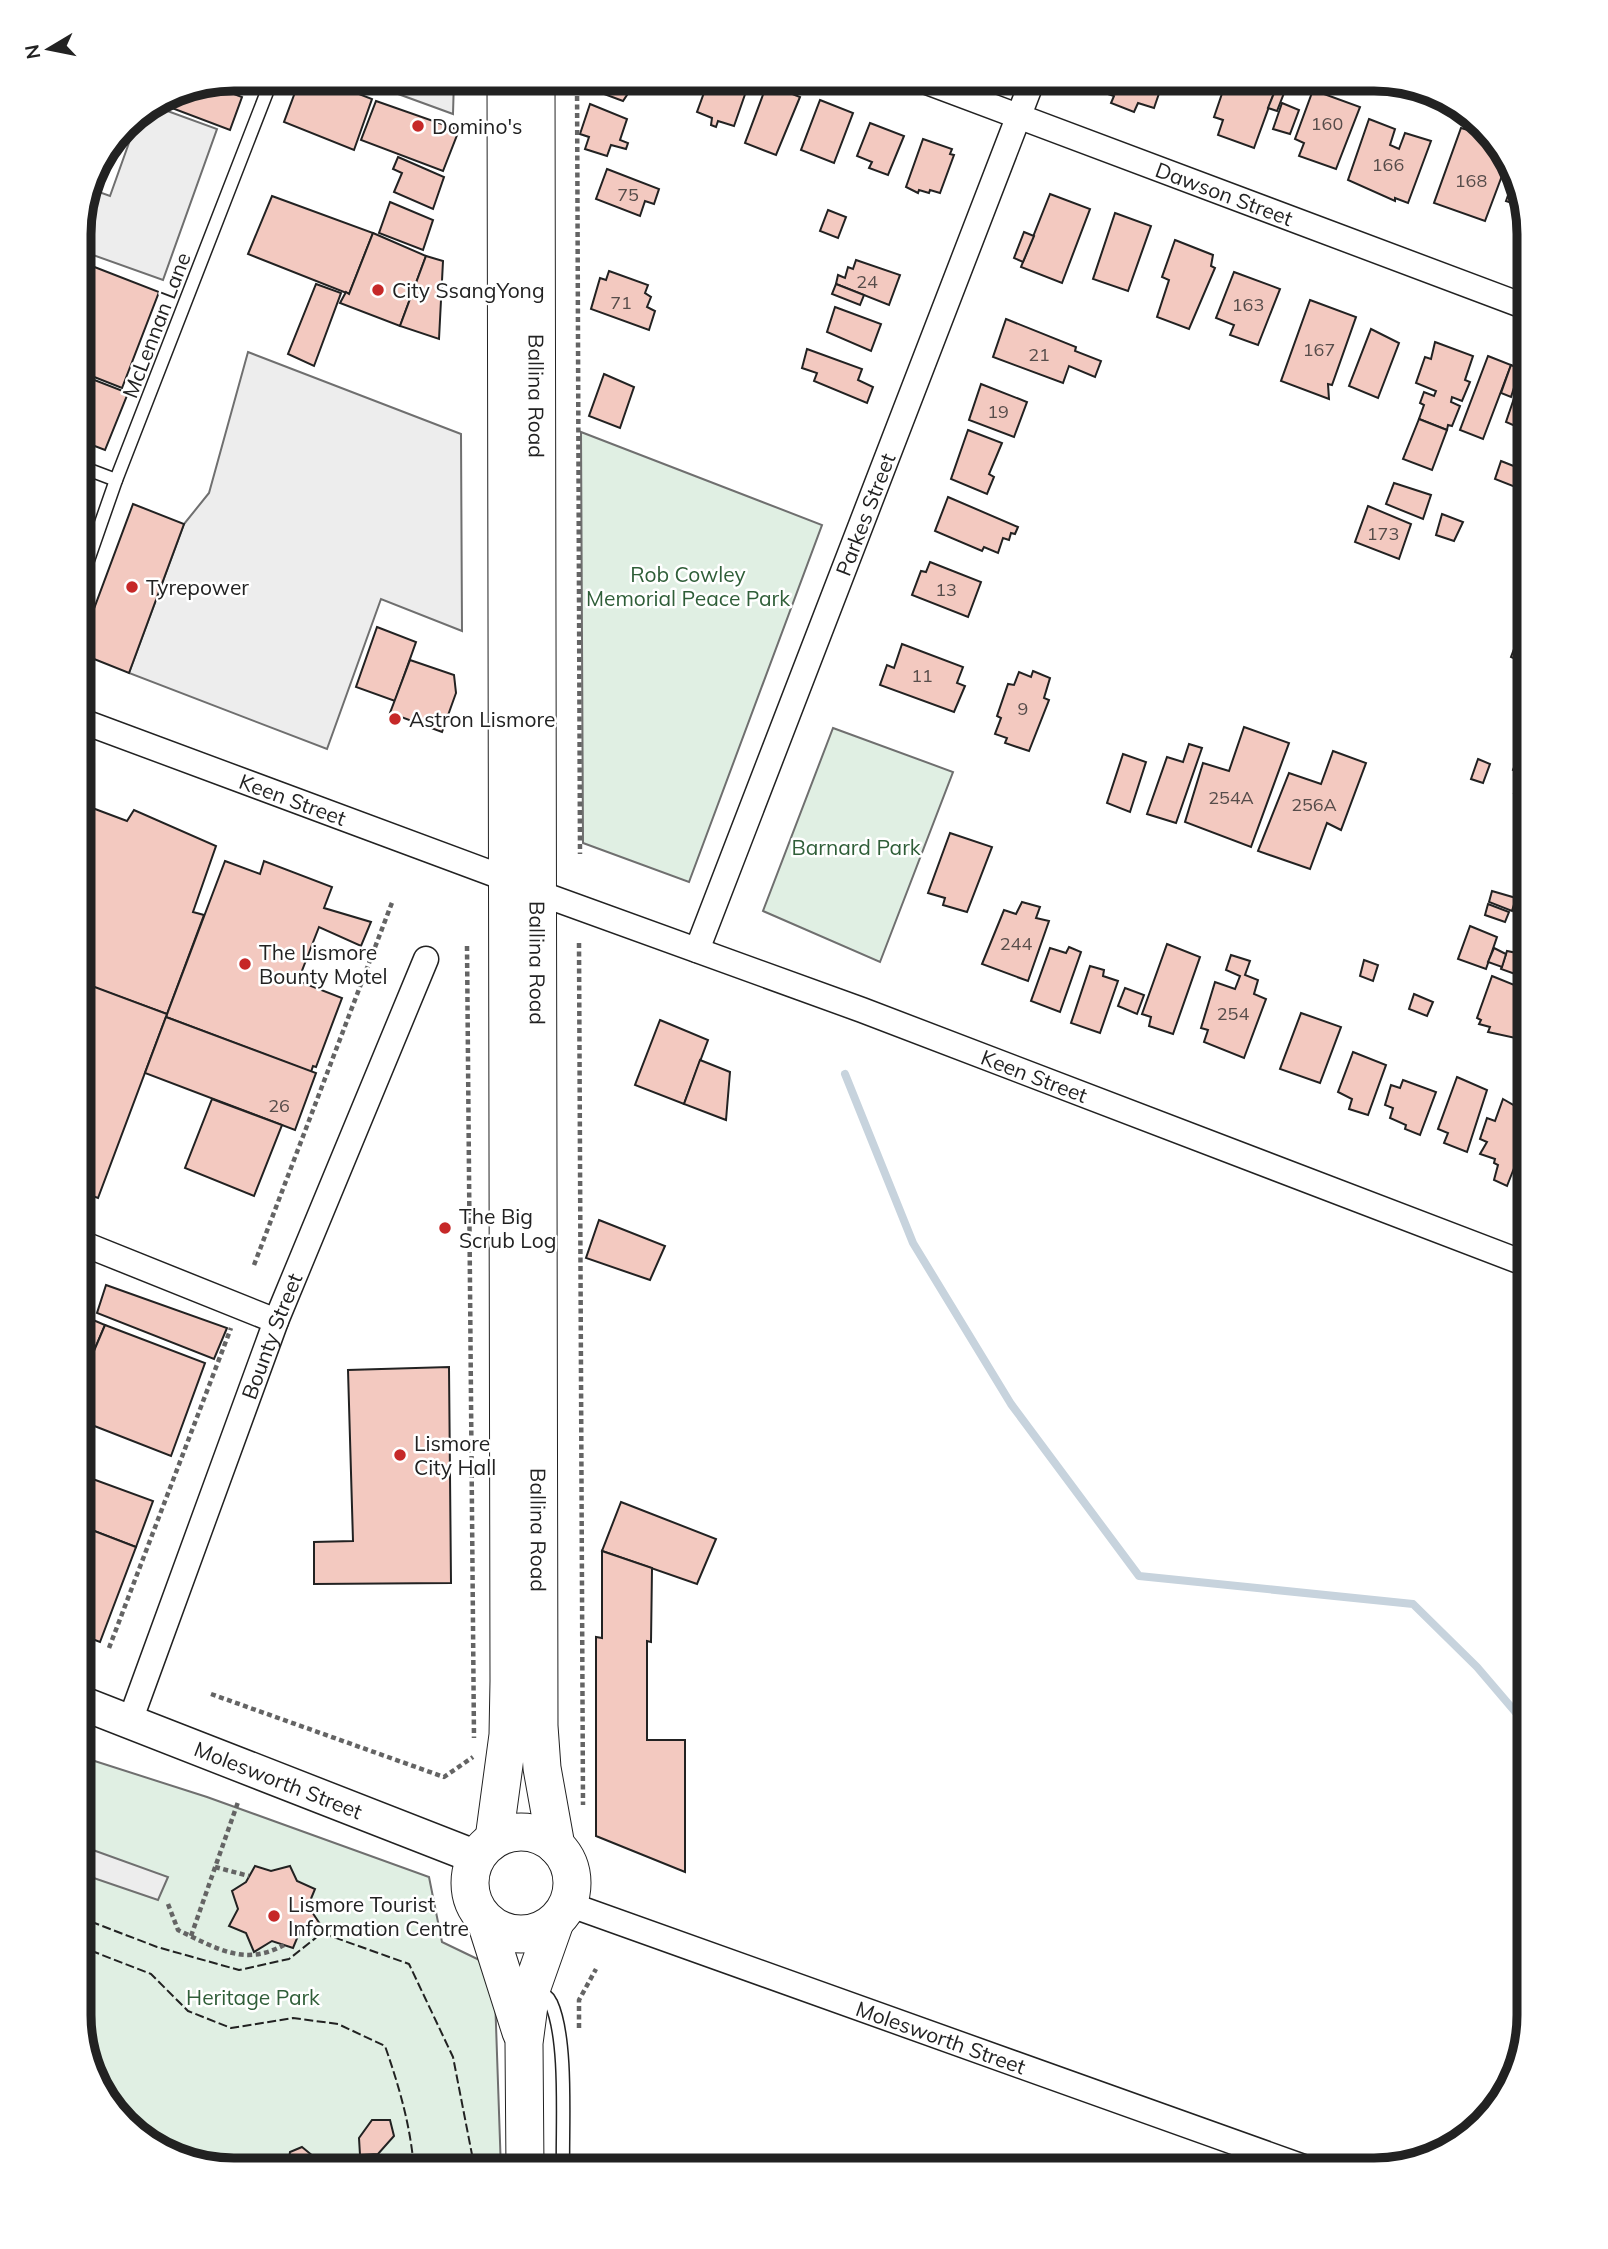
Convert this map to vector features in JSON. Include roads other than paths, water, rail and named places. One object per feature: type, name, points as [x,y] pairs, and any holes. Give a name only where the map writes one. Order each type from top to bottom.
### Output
[{"type":"main road","name":"Ballina Road","points":[[506,91],[539,1726],[544,1781],[556,1846]]},
{"type":"main road","name":"Ballina Road","points":[[485,1848],[508,1735],[536,91]]},
{"type":"main road","points":[[524,2043],[486,1922],[471,1898],[471,1870],[485,1848],[520,1831],[533,1833],[556,1846],[566,1858],[571,1873],[562,1913],[531,1990],[524,2043],[526,2158]]},
{"type":"main road","points":[[486,1922],[499,1930],[521,1935],[542,1931],[562,1913]]},
{"type":"street","name":"Dawson Street","points":[[950,91],[1517,304]]},
{"type":"street","name":"Parkes Street","points":[[697,950],[1028,91]]},
{"type":"street","name":"Keen Street","points":[[91,724],[1517,1253]]},
{"type":"street","name":"Bounty Street","points":[[130,1721],[276,1321],[426,959]]},
{"type":"street","points":[[91,1247],[276,1321]]},
{"type":"street","name":"Molesworth Street","points":[[91,1706],[485,1848]]},
{"type":"street","name":"Molesworth Street","points":[[562,1913],[1276,2158]]},
{"type":"lane","name":"McLennan Lane","points":[[91,552],[116,480],[267,91]]},
{"type":"lane","points":[[91,471],[116,480]]},
{"type":"lane","points":[[531,1990],[540,1991],[550,1999],[555,2014],[560,2059],[563,2158]]},
{"type":"waterway","points":[[845,1074],[913,1243],[1011,1404],[1139,1576],[1413,1604],[1477,1667],[1517,1714]]},
{"type":"place","name":"Domino's","points":[[418,126]]},
{"type":"place","name":"City SsangYong","points":[[378,290]]},
{"type":"place","name":"Tyrepower","points":[[132,587]]},
{"type":"place","name":"Astron Lismore","points":[[395,719]]},
{"type":"place","name":"The Lismore Bounty Motel","points":[[245,964]]},
{"type":"place","name":"The Big Scrub Log","points":[[445,1228]]},
{"type":"place","name":"Lismore City Hall","points":[[400,1455]]},
{"type":"place","name":"Lismore Tourist Information Centre","points":[[274,1916]]},
{"type":"park label","name":"Rob Cowley Memorial Peace Park","points":[[688,586]]},
{"type":"park label","name":"Barnard Park","points":[[856,847]]},
{"type":"park label","name":"Heritage Park","points":[[253,1997]]}]
